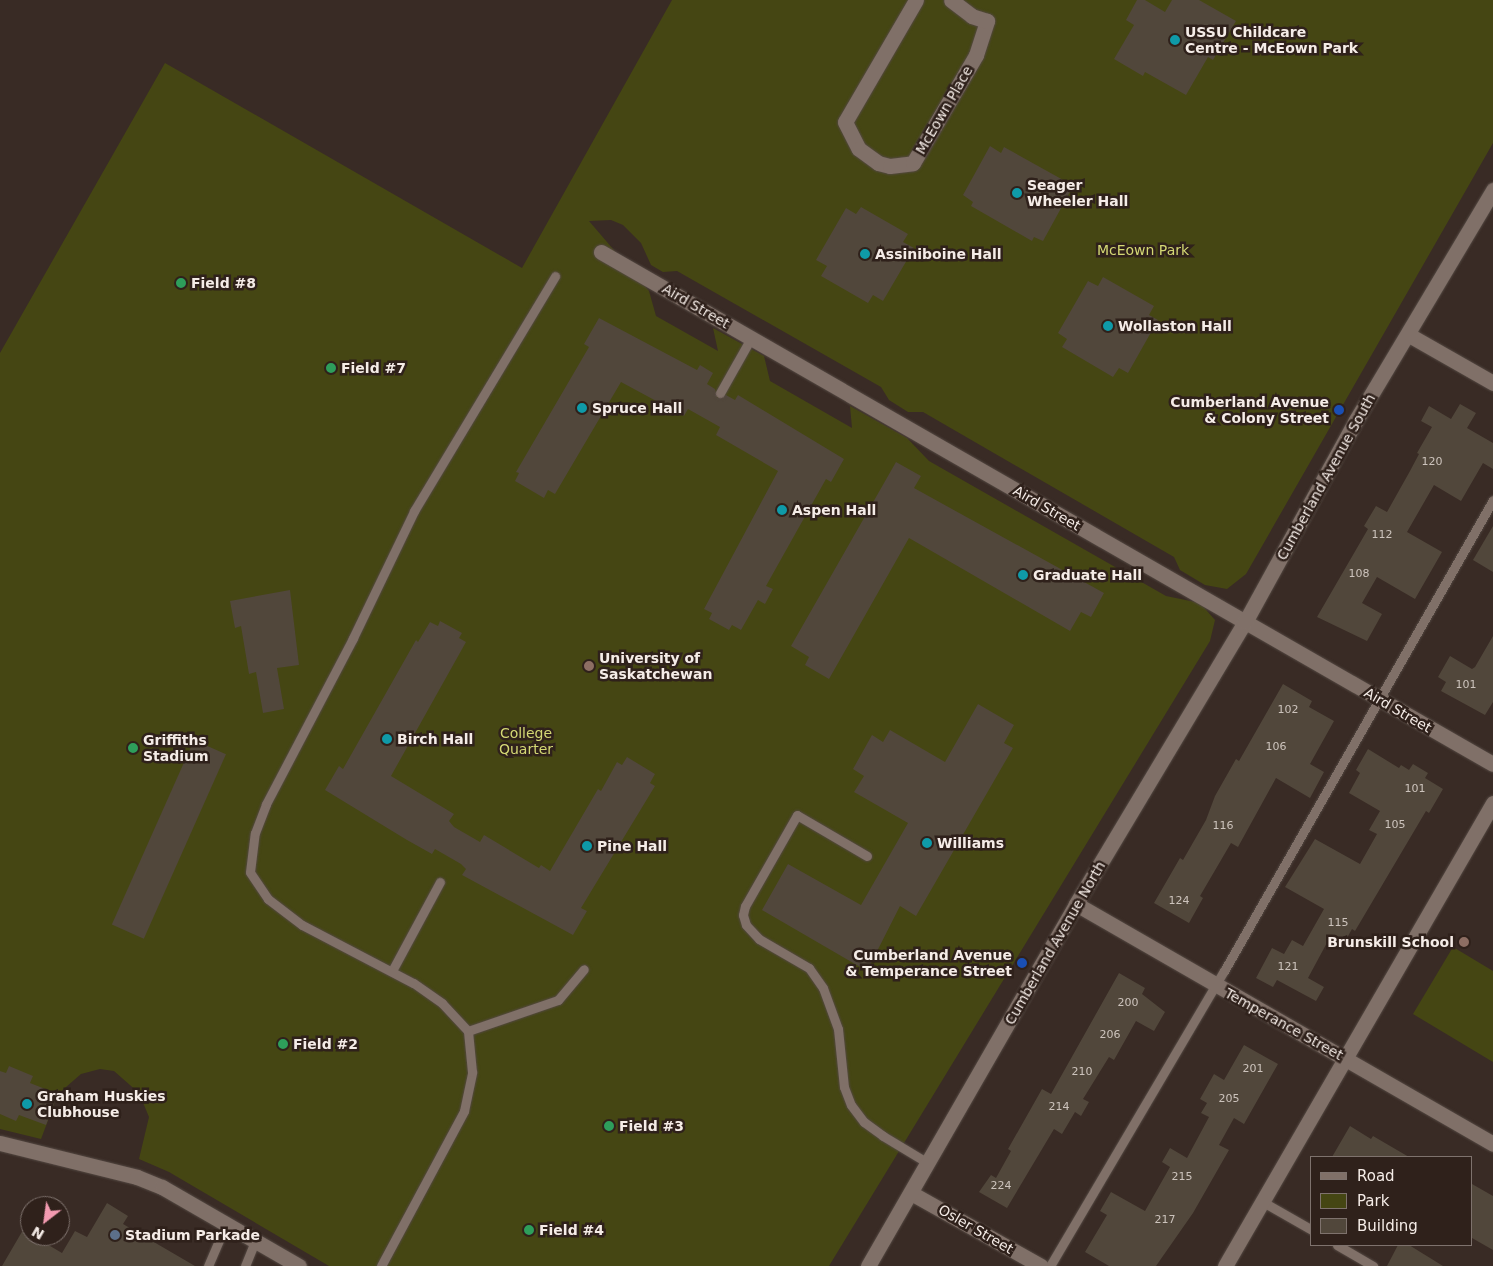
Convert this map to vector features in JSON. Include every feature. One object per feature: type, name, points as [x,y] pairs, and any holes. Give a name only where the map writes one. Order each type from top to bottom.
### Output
[{"type":"street","name":"McEown Place","points":[[916,0],[845,122],[859,150],[878,163],[890,166],[913,163],[976,55],[986,22],[972,16],[950,0]]},
{"type":"street","name":"Cumberland Avenue South","points":[[1245,622],[1356,420],[1409,335],[1493,190]]},
{"type":"street","name":"Aird Street","points":[[601,252],[1493,764]]},
{"type":"street","points":[[1409,335],[1493,383]]},
{"type":"street","name":"Cumberland Avenue North","points":[[868,1266],[1076,904],[1245,622]]},
{"type":"street","points":[[1225,1266],[1493,803]]},
{"type":"street","name":"Temperance Street","points":[[1076,904],[1493,1144]]},
{"type":"street","points":[[0,1143],[137,1177],[226,1224],[299,1266]]},
{"type":"street","name":"Osler Street","points":[[911,1192],[1040,1266]]},
{"type":"lane","points":[[381,1266],[464,1111],[472,1072],[468,1031],[442,1003],[392,971],[302,925],[268,899],[250,872],[255,833],[266,804],[353,638],[414,511],[556,276]]},
{"type":"lane","points":[[720,393],[751,338]]},
{"type":"lane","points":[[1050,1266],[1216,986],[1493,500]]},
{"type":"lane","points":[[867,856],[797,815],[745,906],[743,915],[746,924],[758,939],[809,968],[823,988],[838,1029],[844,1087],[851,1105],[864,1122],[882,1136],[928,1163]]},
{"type":"lane","points":[[392,971],[440,882]]},
{"type":"lane","points":[[468,1031],[558,1000],[584,969]]},
{"type":"lane","points":[[1262,1202],[1310,1229]]},
{"type":"lane","points":[[208,1266],[226,1224]]},
{"type":"lane","points":[[245,1266],[255,1241]]},
{"type":"lane","points":[[1339,1246],[1374,1266]]},
{"type":"green space","name":"University of Saskatchewan","points":[[672,0],[1493,0],[1493,143],[1246,574],[1227,589],[1205,585],[1180,570],[1174,557],[923,412],[908,412],[889,400],[881,387],[677,271],[663,272],[651,265],[641,243],[623,225],[611,220],[589,221],[649,291],[656,316],[718,351],[713,328],[764,356],[770,381],[852,428],[850,406],[907,438],[929,461],[1166,596],[1200,603],[1215,620],[1210,641],[829,1266],[329,1266],[169,1172],[139,1159],[149,1117],[139,1093],[114,1071],[100,1069],[81,1074],[58,1094],[41,1139],[0,1129],[0,353],[165,63],[522,268]]},
{"type":"green space","points":[[1453,947],[1493,971],[1493,1062],[1413,1014]]},
{"type":"building","name":"USSU Childcare Centre - McEown Park","points":[[1137,0],[1145,0],[1165,12],[1172,0],[1199,0],[1236,21],[1213,60],[1208,57],[1186,95],[1145,72],[1143,76],[1114,59],[1134,25],[1126,20]]},
{"type":"building","name":"Seager Wheeler Hall","points":[[990,146],[1001,153],[1004,147],[1065,181],[1062,187],[1070,192],[1043,241],[1034,237],[1032,241],[971,206],[973,202],[963,195]]},
{"type":"building","name":"Assiniboine Hall","points":[[861,207],[908,234],[903,242],[914,248],[883,301],[873,295],[868,303],[821,276],[827,266],[816,260],[846,208],[856,214]]},
{"type":"building","name":"Wollaston Hall","points":[[1103,277],[1154,306],[1149,315],[1158,320],[1128,373],[1119,368],[1113,377],[1062,347],[1067,339],[1058,333],[1088,281],[1098,286]]},
{"type":"building","points":[[599,318],[697,370],[700,365],[713,373],[707,384],[715,389],[717,398],[726,395],[735,400],[738,395],[844,459],[831,482],[826,479],[766,586],[773,589],[765,604],[758,600],[741,630],[732,625],[729,630],[709,619],[712,613],[704,609],[778,471],[716,435],[720,427],[688,409],[684,416],[621,382],[555,494],[548,490],[544,498],[515,481],[519,473],[516,472],[589,347],[584,344]]},
{"type":"building","points":[[1460,404],[1476,413],[1467,428],[1493,443],[1493,469],[1483,463],[1461,501],[1434,485],[1407,532],[1442,552],[1415,599],[1377,577],[1362,603],[1382,614],[1367,641],[1317,617],[1368,529],[1364,526],[1376,506],[1387,512],[1410,471],[1419,454],[1417,453],[1432,427],[1421,421],[1429,406],[1451,419]]},
{"type":"building","name":"Graduate Hall","points":[[896,462],[921,476],[914,488],[1104,593],[1091,617],[1081,612],[1070,631],[909,538],[829,679],[805,665],[809,657],[791,646]]},
{"type":"building","points":[[1493,526],[1493,572],[1473,560]]},
{"type":"building","points":[[290,590],[299,665],[277,668],[284,709],[263,713],[256,672],[249,674],[241,626],[235,628],[230,601]]},
{"type":"building","points":[[440,621],[462,633],[459,638],[466,642],[391,776],[454,814],[449,821],[454,827],[480,842],[484,835],[539,868],[541,865],[550,871],[598,789],[601,791],[617,762],[622,765],[627,757],[655,774],[650,783],[655,786],[581,908],[587,911],[573,935],[462,875],[466,869],[461,864],[435,849],[432,854],[325,790],[339,766],[343,769],[416,640],[418,642],[430,622],[438,626]]},
{"type":"building","points":[[1493,636],[1493,702],[1485,715],[1441,691],[1446,682],[1438,677],[1450,656],[1472,669],[1475,667]]},
{"type":"building","points":[[1283,684],[1312,701],[1309,707],[1334,721],[1310,764],[1324,772],[1310,798],[1276,778],[1238,847],[1231,843],[1200,896],[1203,898],[1189,923],[1154,903],[1180,858],[1183,860],[1206,820],[1215,796],[1236,759],[1239,761]]},
{"type":"building","name":"Williams","points":[[978,704],[1014,725],[1004,743],[1013,748],[916,916],[900,906],[867,971],[762,910],[788,864],[861,905],[908,823],[854,792],[864,776],[853,769],[872,735],[883,742],[890,730],[945,762]]},
{"type":"building","points":[[194,740],[226,754],[144,939],[112,925]]},
{"type":"building","points":[[1368,749],[1399,768],[1401,765],[1409,770],[1413,764],[1428,773],[1425,778],[1443,789],[1429,813],[1426,811],[1355,931],[1352,929],[1342,947],[1329,939],[1308,978],[1324,987],[1316,1001],[1277,980],[1273,987],[1256,978],[1272,948],[1284,954],[1292,940],[1303,946],[1324,909],[1285,887],[1315,839],[1360,864],[1377,834],[1369,830],[1380,811],[1349,793],[1360,773],[1356,770]]},
{"type":"building","points":[[1119,973],[1145,988],[1142,994],[1165,1012],[1154,1031],[1136,1021],[1114,1060],[1109,1057],[1083,1099],[1089,1102],[1081,1116],[1075,1112],[1062,1134],[1054,1129],[1007,1208],[979,1192],[991,1175],[996,1178],[1011,1151],[1008,1149],[1042,1089],[1051,1094]]},
{"type":"building","points":[[1244,1045],[1278,1064],[1244,1124],[1234,1118],[1219,1145],[1229,1150],[1193,1213],[1156,1266],[1109,1266],[1085,1252],[1107,1215],[1100,1211],[1111,1192],[1145,1211],[1170,1167],[1162,1162],[1170,1148],[1187,1158],[1209,1117],[1201,1113],[1207,1103],[1200,1099],[1214,1074],[1224,1080]]},
{"type":"building","name":"Graham Huskies Clubhouse","points":[[9,1066],[33,1076],[30,1083],[58,1094],[46,1125],[19,1115],[16,1121],[0,1114],[0,1071],[6,1073]]},
{"type":"building","points":[[1350,1126],[1371,1139],[1373,1136],[1407,1156],[1333,1156]]},
{"type":"building","points":[[1473,1185],[1493,1196],[1493,1250],[1473,1239]]},
{"type":"building","name":"Stadium Parkade","points":[[107,1203],[128,1216],[123,1224],[195,1266],[2,1266],[20,1235],[20,1246],[50,1246],[62,1253],[66,1246],[70,1246],[70,1239],[75,1231],[87,1237]]},
{"type":"building","points":[[1397,1246],[1411,1246],[1443,1266],[1387,1266]]},
{"type":"place","name":"USSU Childcare Centre - McEown Park","points":[[1175,40]]},
{"type":"place","name":"Seager Wheeler Hall","points":[[1017,193]]},
{"type":"place","name":"Assiniboine Hall","points":[[865,254]]},
{"type":"place","name":"Field #8","points":[[181,283]]},
{"type":"place","name":"Wollaston Hall","points":[[1108,326]]},
{"type":"place","name":"Field #7","points":[[331,368]]},
{"type":"place","name":"Spruce Hall","points":[[582,408]]},
{"type":"place","name":"Cumberland Avenue & Colony Street","points":[[1339,410]]},
{"type":"place","name":"Aspen Hall","points":[[782,510]]},
{"type":"place","name":"Graduate Hall","points":[[1023,575]]},
{"type":"place","name":"University of Saskatchewan","points":[[589,666]]},
{"type":"place","name":"Birch Hall","points":[[387,739]]},
{"type":"place","name":"Griffiths Stadium","points":[[133,748]]},
{"type":"place","name":"Williams","points":[[927,843]]},
{"type":"place","name":"Pine Hall","points":[[587,846]]},
{"type":"place","name":"Brunskill School","points":[[1464,942]]},
{"type":"place","name":"Cumberland Avenue & Temperance Street","points":[[1022,963]]},
{"type":"place","name":"Field #2","points":[[283,1044]]},
{"type":"place","name":"Graham Huskies Clubhouse","points":[[27,1104]]},
{"type":"place","name":"Field #3","points":[[609,1126]]},
{"type":"place","name":"Field #4","points":[[529,1230]]},
{"type":"place","name":"Stadium Parkade","points":[[115,1235]]},
{"type":"park label","name":"McEown Park","points":[[1143,250]]},
{"type":"park label","name":"College Quarter","points":[[526,742]]}]
